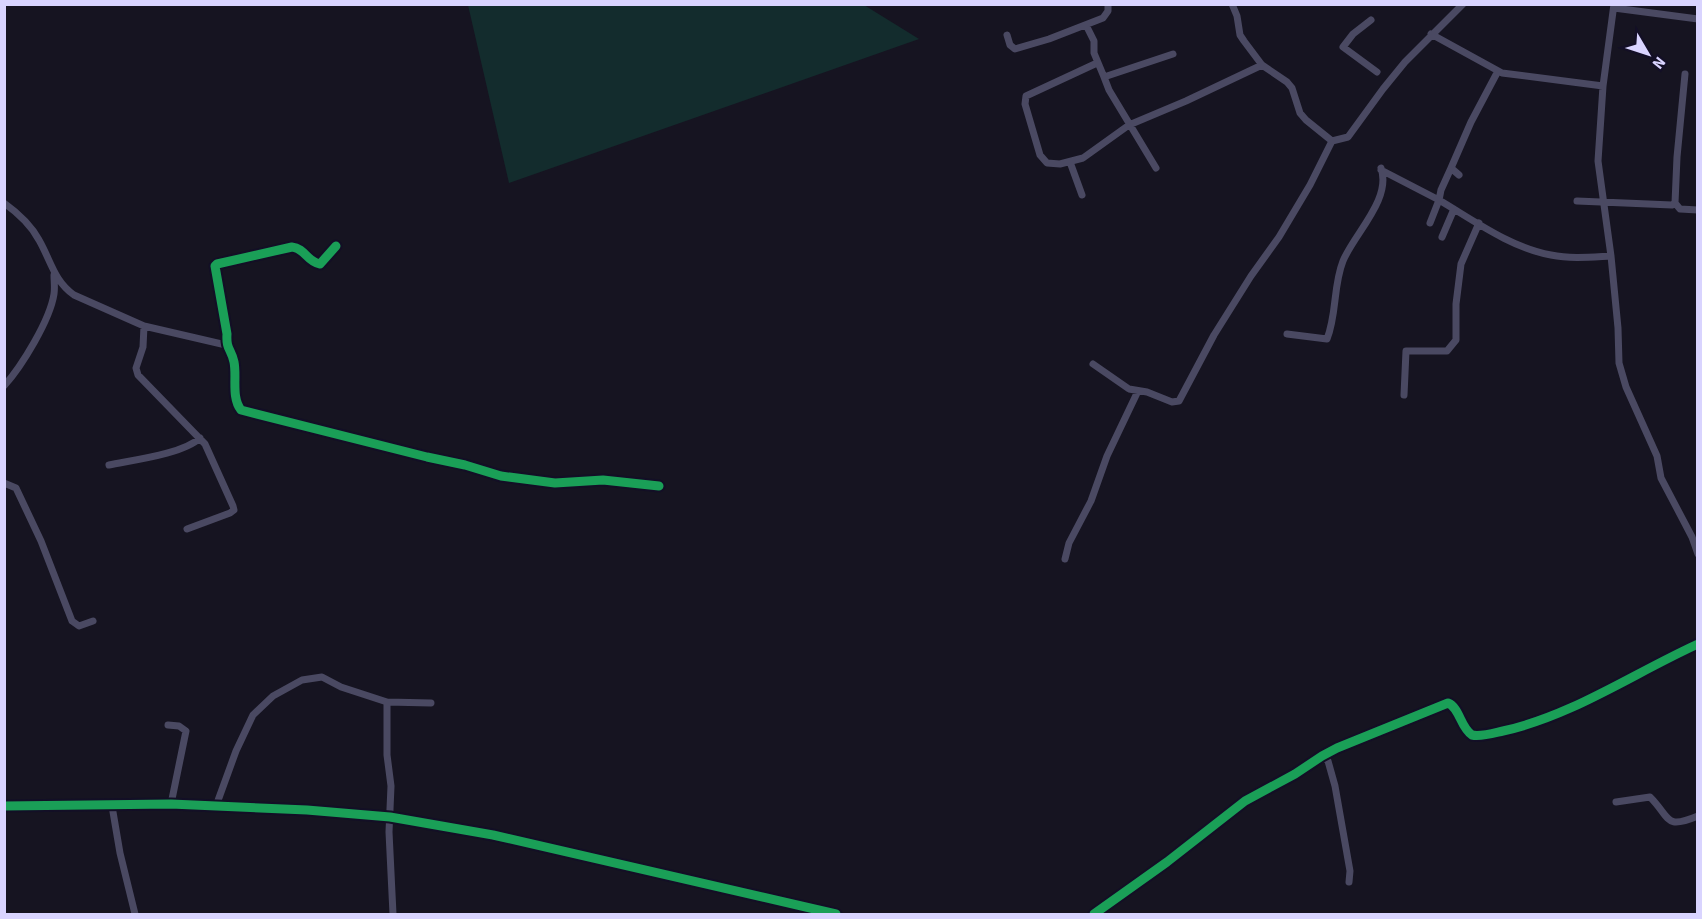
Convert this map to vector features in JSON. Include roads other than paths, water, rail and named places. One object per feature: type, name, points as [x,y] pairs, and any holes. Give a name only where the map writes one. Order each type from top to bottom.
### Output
[{"type":"street","points":[[1007,35],[1010,45],[1016,49],[1049,39],[1105,16],[1108,4]]},
{"type":"street","points":[[1232,4],[1237,16],[1240,35],[1262,64],[1292,88],[1300,113],[1316,130],[1332,141]]},
{"type":"street","points":[[1093,364],[1129,389],[1147,392],[1172,402],[1179,401],[1214,335],[1305,194],[1332,141],[1348,136],[1383,88],[1431,34],[1463,4]]},
{"type":"street","points":[[1698,19],[1614,6],[1603,86],[1598,161],[1611,256],[1621,373],[1657,456],[1665,487],[1678,508],[1698,554]]},
{"type":"street","points":[[1371,20],[1353,34],[1343,47],[1377,72]]},
{"type":"street","points":[[1086,25],[1094,40],[1094,53],[1109,90],[1156,168]]},
{"type":"street","points":[[1431,34],[1498,71],[1512,75],[1603,86]]},
{"type":"street","points":[[1104,77],[1173,54]]},
{"type":"street","points":[[1097,63],[1029,93],[1025,100],[1043,160],[1053,164],[1070,162],[1090,154],[1129,125],[1186,101],[1262,64]]},
{"type":"street","points":[[1430,223],[1441,190],[1471,122],[1498,71]]},
{"type":"street","points":[[1685,74],[1677,157],[1676,203],[1680,209],[1698,210]]},
{"type":"street","points":[[1070,162],[1082,195]]},
{"type":"street","points":[[1451,168],[1460,175]]},
{"type":"street","points":[[1287,334],[1327,339],[1334,314],[1343,261],[1361,234],[1383,188],[1381,169],[1511,242],[1550,255],[1579,258],[1611,256]]},
{"type":"street","points":[[1577,201],[1672,205],[1676,203]]},
{"type":"street","points":[[4,203],[30,226],[40,241],[54,275],[64,288],[74,295],[144,326],[226,345]]},
{"type":"street","points":[[1442,237],[1454,209]]},
{"type":"street","points":[[1404,395],[1406,351],[1446,351],[1456,340],[1456,304],[1461,264],[1479,223]]},
{"type":"street","points":[[336,246],[320,264],[314,263],[301,249],[292,247],[217,264],[215,270],[227,334],[226,345],[234,363],[236,401],[243,412],[334,432],[501,476],[555,483],[603,480],[659,486]]},
{"type":"street","points":[[4,386],[24,358],[44,321],[54,294],[54,275]]},
{"type":"street","points":[[144,326],[144,342],[136,368],[138,375],[209,450],[234,510],[187,529]]},
{"type":"street","points":[[1065,560],[1069,543],[1091,501],[1112,445],[1138,391]]},
{"type":"street","points":[[109,465],[178,449],[200,438]]},
{"type":"street","points":[[4,483],[16,488],[29,512],[72,621],[80,626],[93,621]]},
{"type":"street","points":[[1094,915],[1245,801],[1295,774],[1322,756],[1448,703],[1453,706],[1464,729],[1472,735],[1528,726],[1698,644]]},
{"type":"street","points":[[216,806],[245,729],[261,705],[302,680],[315,677],[327,679],[341,687],[387,702],[430,703]]},
{"type":"street","points":[[387,702],[393,915]]},
{"type":"street","points":[[168,725],[179,726],[186,731],[171,804]]},
{"type":"street","points":[[1322,756],[1328,761],[1335,786],[1350,871],[1349,882]]},
{"type":"street","points":[[1616,802],[1650,797],[1667,818],[1678,824],[1698,816]]},
{"type":"street","points":[[4,806],[171,804],[307,810],[390,817],[493,835],[836,915]]},
{"type":"street","points":[[112,806],[120,853],[135,915]]}]
